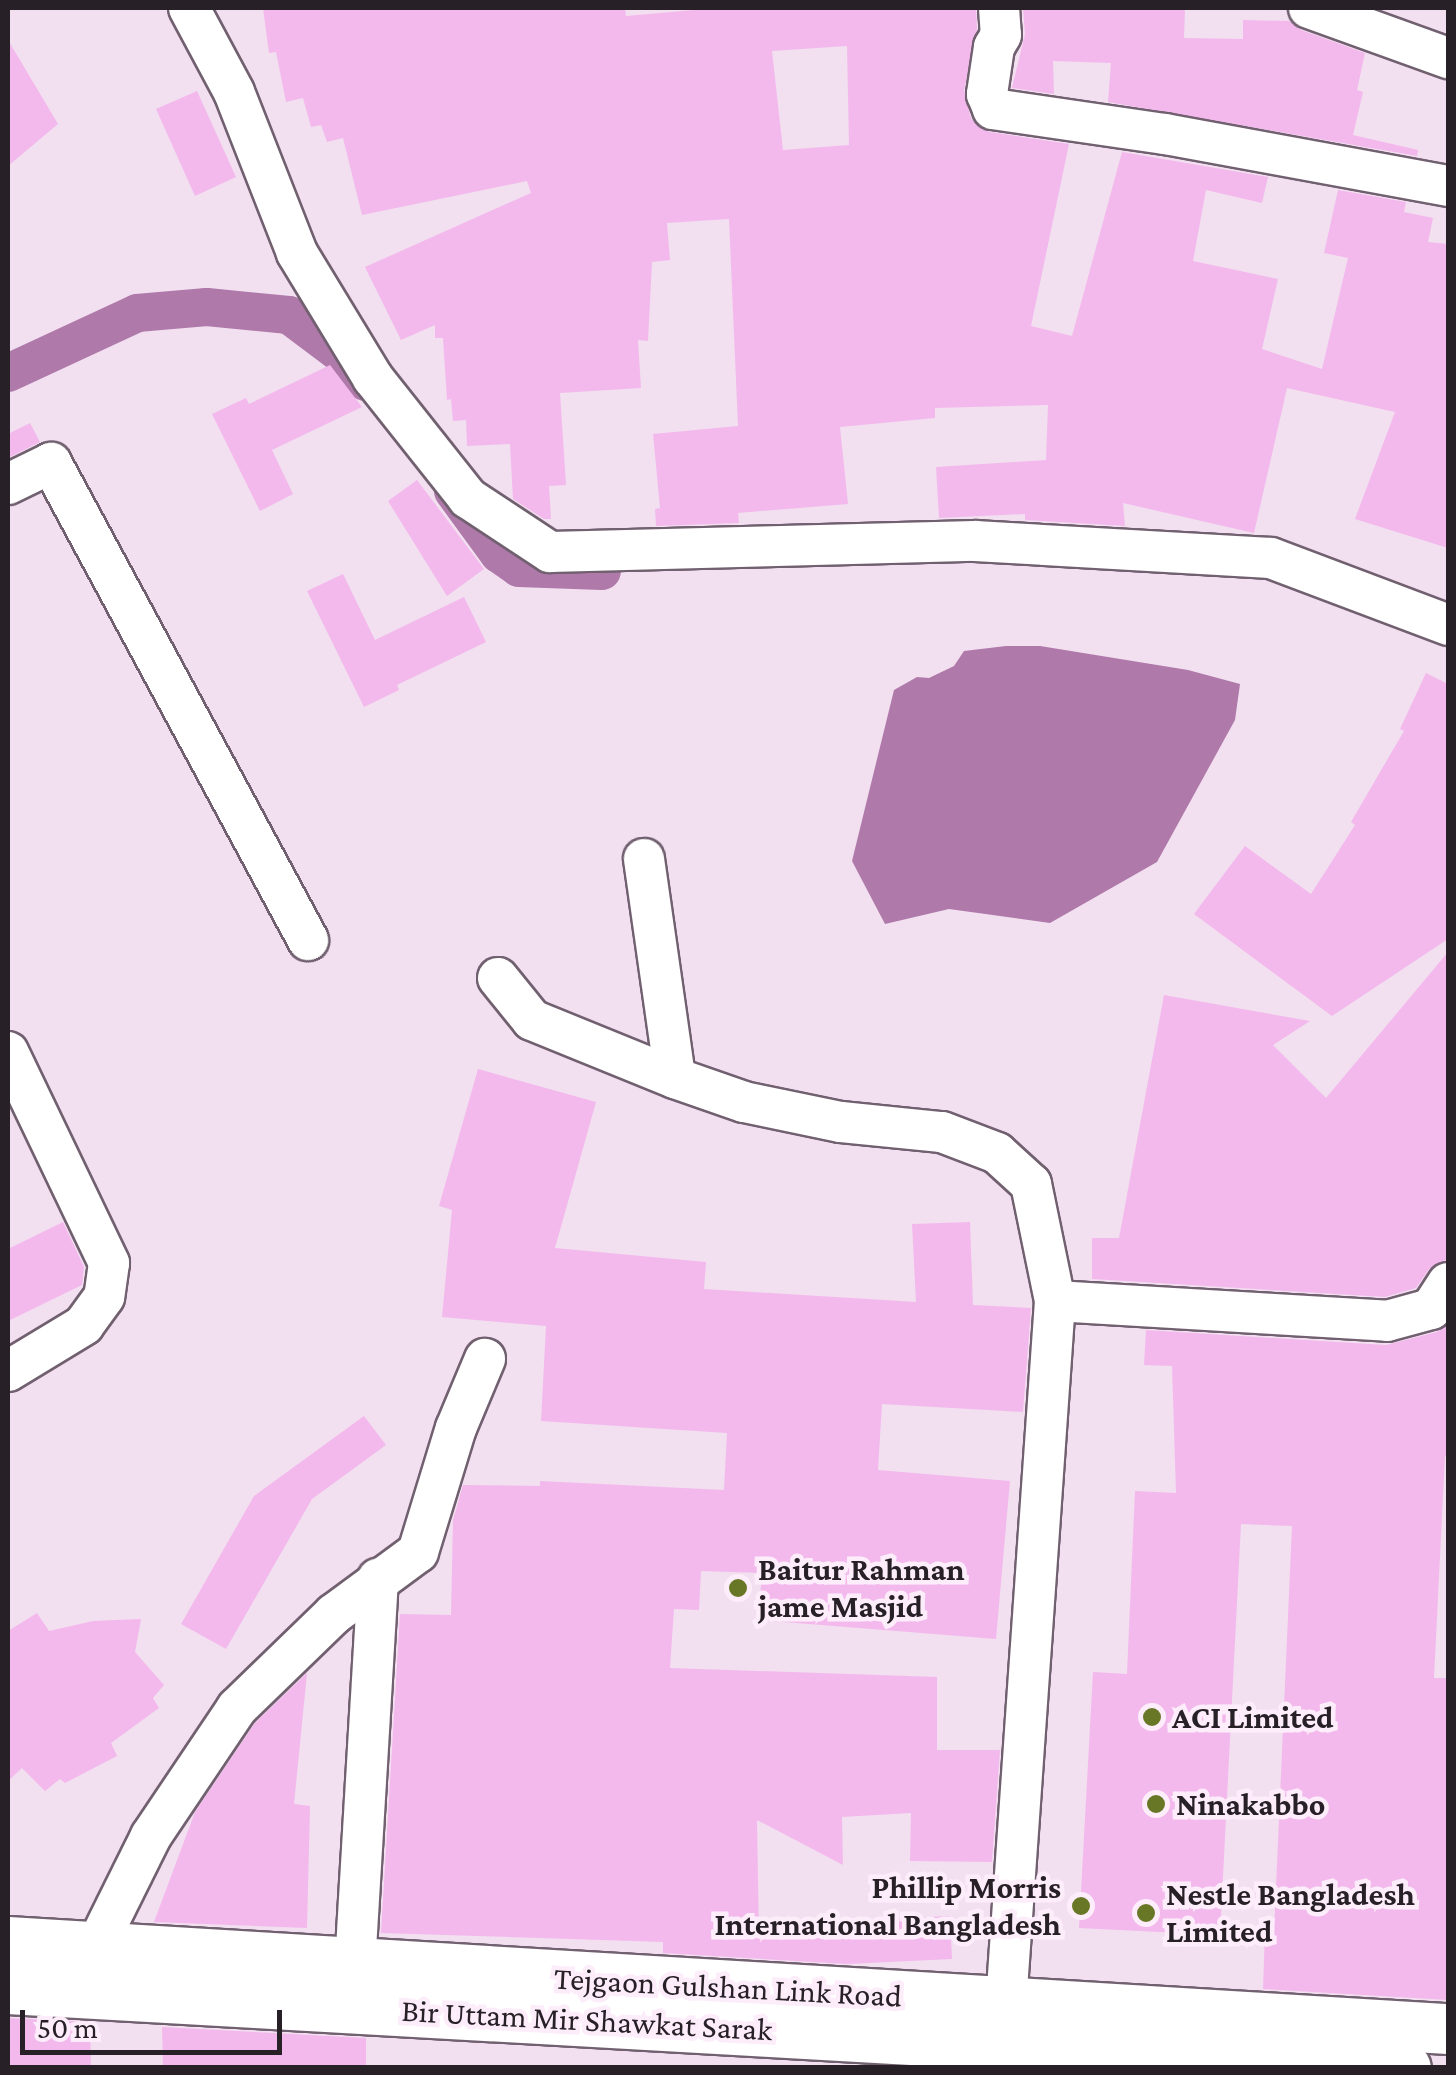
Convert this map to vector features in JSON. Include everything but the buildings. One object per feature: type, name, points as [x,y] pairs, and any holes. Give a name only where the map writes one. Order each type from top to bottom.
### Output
[{"type":"main road","name":"Tejgaon Gulshan Link Road","points":[[8,1942],[355,1966],[1003,2037],[1448,2029]]},
{"type":"main road","name":"Bir Uttam Mir Shawkat Sarak","points":[[8,1989],[1003,2037],[1406,2068]]},
{"type":"street","points":[[188,8],[234,92],[297,253],[373,378],[468,498],[550,552],[975,541],[1271,558],[1448,625]]},
{"type":"street","points":[[999,8],[1002,36],[994,47],[987,94],[994,109],[1165,134],[1448,186]]},
{"type":"street","points":[[1309,8],[1448,58]]},
{"type":"street","points":[[8,484],[51,464],[308,940]]},
{"type":"street","points":[[644,859],[675,1078]]},
{"type":"street","points":[[498,978],[532,1020],[675,1078],[744,1102],[841,1122],[942,1132],[997,1153],[1031,1184],[1056,1301],[1003,2037]]},
{"type":"street","points":[[8,1052],[108,1263],[104,1297],[84,1325],[8,1371]]},
{"type":"street","points":[[1056,1301],[1387,1320],[1431,1309],[1448,1282]]},
{"type":"street","points":[[95,1949],[151,1836],[237,1708],[334,1614],[418,1552],[456,1428],[485,1359]]},
{"type":"street","points":[[355,1966],[378,1579]]},
{"type":"shaded area","points":[[1040,646],[1188,670],[1240,684],[1235,720],[1157,862],[1050,923],[949,909],[885,924],[852,861],[894,690],[917,677],[929,678],[954,666],[964,651]]},
{"type":"waterway","points":[[8,373],[137,313],[207,307],[289,315],[341,354],[365,382]]},
{"type":"waterway","points":[[453,491],[499,554],[519,568],[602,571]]},
{"type":"place","name":"Baitur Rahman jame Masjid","points":[[738,1588]]},
{"type":"place","name":"ACI Limited","points":[[1152,1717]]},
{"type":"place","name":"Ninakabbo","points":[[1156,1804]]},
{"type":"place","name":"Phillip Morris International Bangladesh","points":[[1081,1906]]},
{"type":"place","name":"Nestle Bangladesh Limited","points":[[1146,1913]]}]
